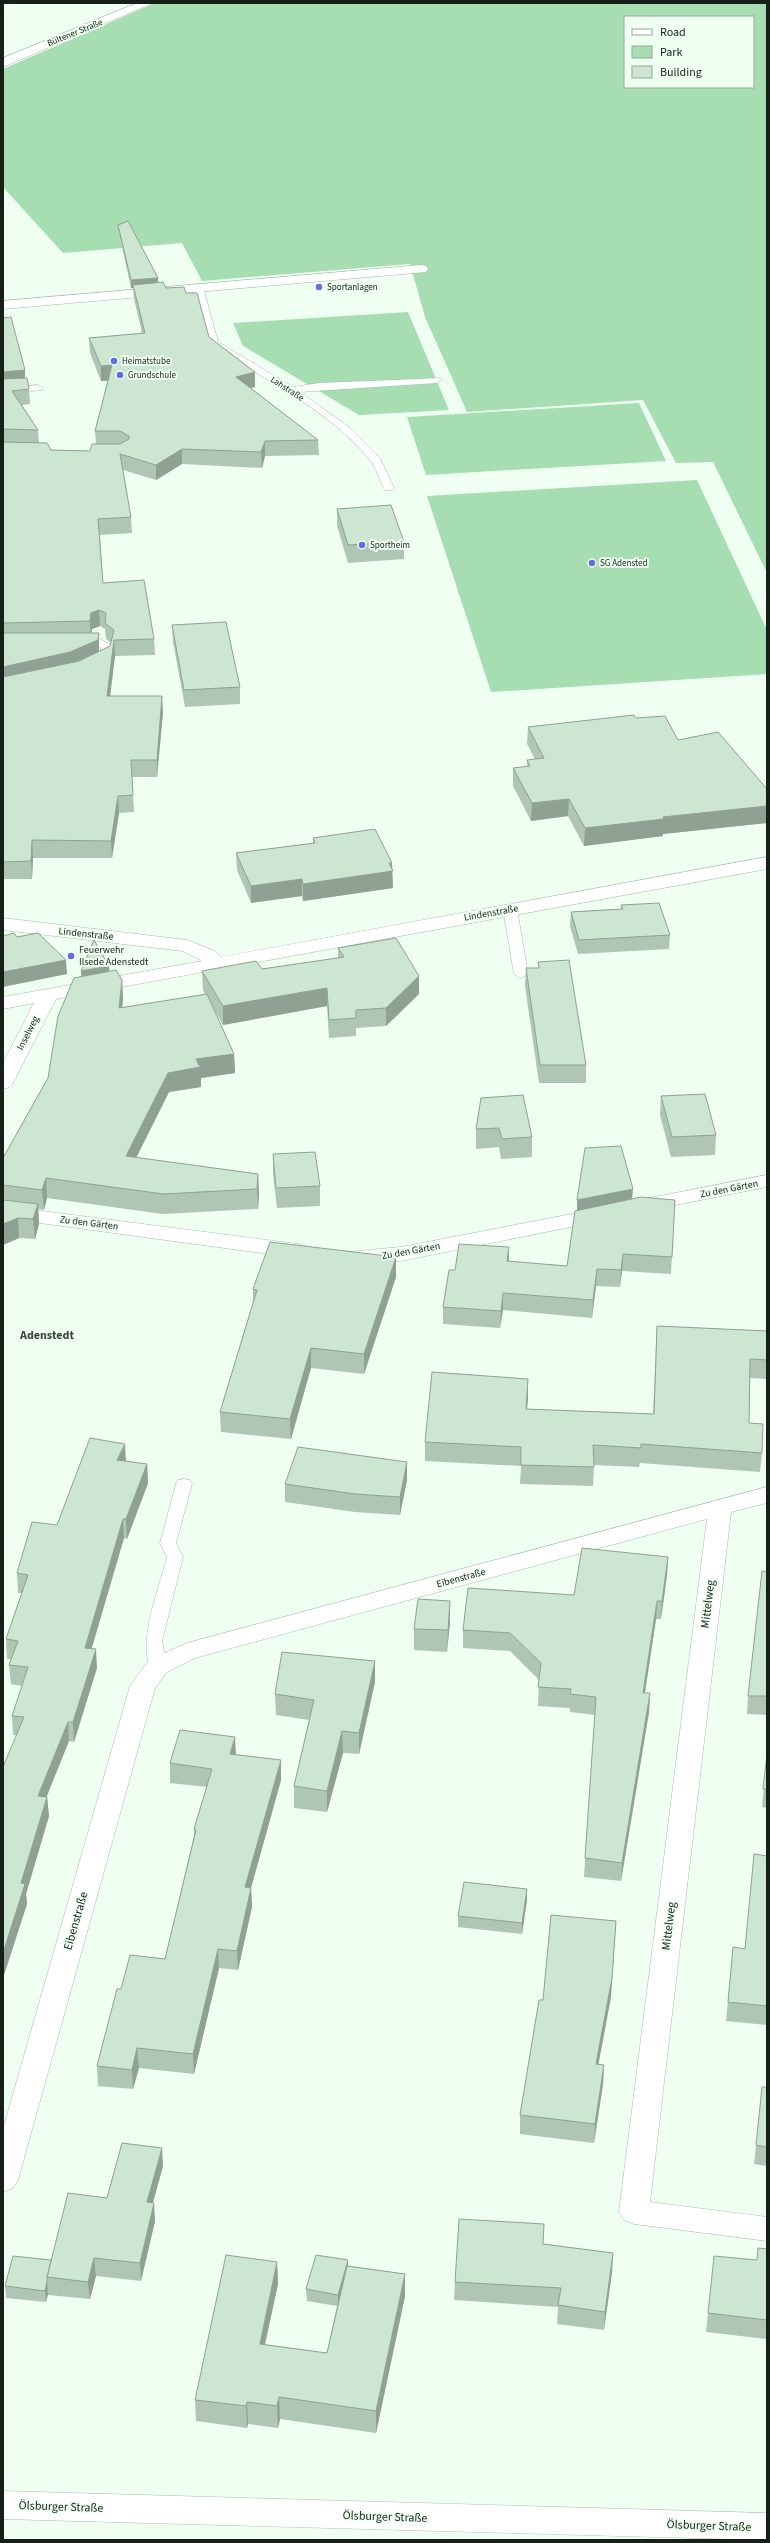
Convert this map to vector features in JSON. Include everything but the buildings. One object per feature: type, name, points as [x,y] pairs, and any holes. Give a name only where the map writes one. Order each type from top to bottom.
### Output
[{"type":"street","name":"Bültener Straße","points":[[3,63],[147,3]]},
{"type":"street","points":[[3,305],[198,287],[421,269]]},
{"type":"street","name":"Lindenstraße","points":[[3,1003],[48,996],[216,963],[767,863]]},
{"type":"street","name":"Lindenstraße","points":[[3,924],[169,943],[197,949],[216,963]]},
{"type":"street","points":[[163,973],[158,956],[162,947],[169,943]]},
{"type":"street","name":"Inselweg","points":[[5,1073],[48,996]]},
{"type":"street","name":"Zu den Gärten","points":[[3,1212],[329,1255],[375,1257],[401,1254],[767,1181]]},
{"type":"street","name":"Eibenstraße","points":[[3,2180],[143,1686],[158,1666],[188,1652],[767,1495]]},
{"type":"street","name":"Mittelweg","points":[[720,1507],[634,2212],[767,2229]]},
{"type":"street","name":"Ölsburger Straße","points":[[3,2505],[767,2527]]},
{"type":"lane","name":"Lahstraße","points":[[198,287],[214,343],[291,390],[351,435],[376,460],[389,488]]},
{"type":"lane","points":[[291,390],[319,386],[437,380]]},
{"type":"lane","points":[[3,391],[38,388]]},
{"type":"lane","points":[[82,642],[99,636],[107,646],[106,659],[87,667]]},
{"type":"lane","points":[[510,909],[521,974]]},
{"type":"lane","points":[[158,1666],[154,1641],[175,1557],[168,1543],[184,1484]]},
{"type":"green space","points":[[155,3],[767,3],[767,573],[713,462],[676,463],[643,400],[467,412],[425,317],[410,264],[202,281],[182,243],[63,253],[3,187],[3,69]]},
{"type":"green space","points":[[408,312],[449,410],[359,415],[243,346],[233,323]]},
{"type":"green space","points":[[639,403],[666,461],[426,475],[407,417]]},
{"type":"green space","name":"SG Adensted","points":[[697,480],[767,630],[767,674],[491,692],[427,496]]},
{"type":"place","name":"Sportanlagen","points":[[319,287]]},
{"type":"place","name":"Heimatstube","points":[[114,361]]},
{"type":"place","name":"Grundschule","points":[[120,375]]},
{"type":"place","name":"Sportheim","points":[[362,545]]},
{"type":"place","name":"SG Adensted","points":[[592,563]]},
{"type":"place","name":"Feuerwehr Ilsede Adenstedt","points":[[71,956]]},
{"type":"district","name":"Adenstedt","points":[[47,1335]]}]
